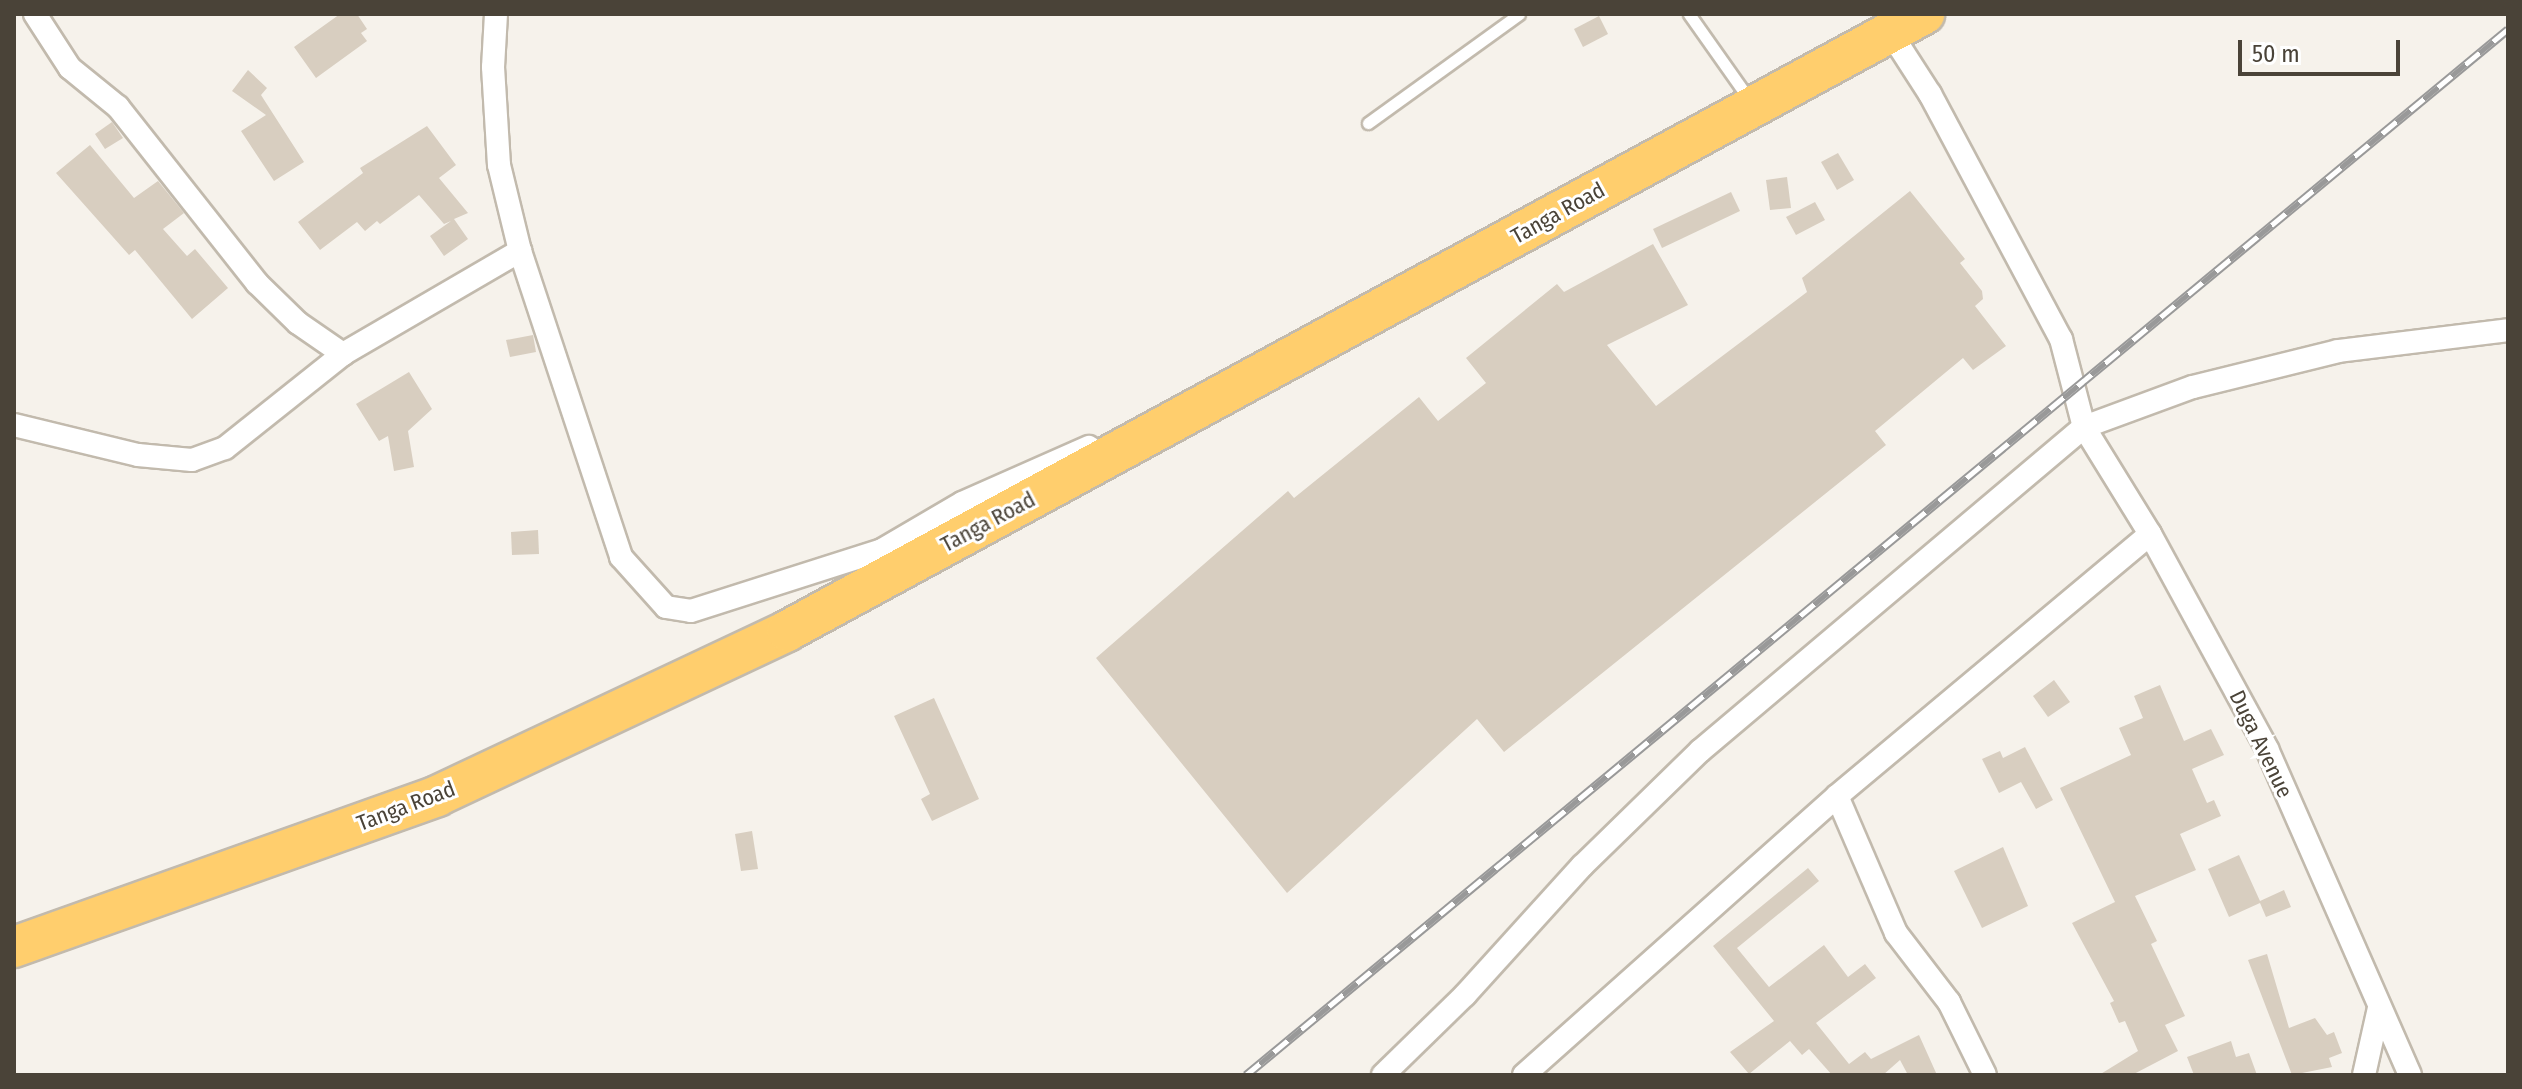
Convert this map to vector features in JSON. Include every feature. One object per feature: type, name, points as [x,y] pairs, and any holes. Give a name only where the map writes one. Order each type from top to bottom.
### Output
[{"type":"highway","name":"Tanga Road","points":[[14,947],[437,796],[787,631],[1907,23]]},
{"type":"street","points":[[35,14],[70,68],[118,107],[257,283],[298,323],[343,354]]},
{"type":"street","points":[[496,14],[493,67],[499,165],[520,251],[621,557],[666,607],[691,611],[882,550],[962,503],[1103,441],[1196,409]]},
{"type":"street","name":"Duga Avenue","points":[[1907,23],[1930,94],[2061,339],[2084,427],[2150,534],[2267,749],[2410,1075]]},
{"type":"street","points":[[14,425],[138,455],[192,460],[225,448],[343,354],[520,251]]},
{"type":"street","points":[[1383,1075],[1465,995],[1582,866],[1700,751],[2084,427],[2193,387],[2338,351],[2508,330]]},
{"type":"street","points":[[1524,1075],[1837,796],[2150,534]]},
{"type":"street","points":[[1837,796],[1896,933],[1949,1002],[1985,1075]]},
{"type":"street","points":[[2364,1075],[2379,1008]]},
{"type":"lane","points":[[1368,123],[1519,14]]},
{"type":"lane","points":[[1689,14],[1753,106]]},
{"type":"building","points":[[340,14],[357,14],[367,29],[361,33],[367,41],[316,78],[294,47]]},
{"type":"building","points":[[1599,16],[1608,34],[1583,47],[1574,29]]},
{"type":"building","points":[[248,70],[267,88],[261,95],[304,162],[274,181],[241,131],[266,115],[232,91]]},
{"type":"building","points":[[112,122],[123,138],[105,149],[95,134]]},
{"type":"building","points":[[427,126],[456,165],[439,178],[468,213],[454,219],[468,239],[444,256],[430,236],[451,221],[444,224],[419,195],[380,224],[377,221],[365,231],[357,222],[320,250],[298,222],[363,173],[360,168]]},
{"type":"building","points":[[90,145],[134,198],[158,181],[184,213],[163,229],[187,256],[195,249],[228,288],[192,319],[135,250],[129,255],[56,173]]},
{"type":"building","points":[[1838,153],[1854,180],[1837,190],[1821,162]]},
{"type":"building","points":[[1787,177],[1791,208],[1770,210],[1766,180]]},
{"type":"building","points":[[1910,191],[1965,259],[1960,263],[1982,291],[1983,299],[1975,306],[2006,346],[1973,370],[1963,358],[1875,431],[1886,445],[1504,752],[1477,719],[1287,893],[1096,658],[1288,491],[1294,498],[1419,397],[1438,421],[1486,383],[1466,358],[1557,284],[1564,292],[1653,244],[1688,305],[1607,345],[1656,406],[1807,292],[1802,278]]},
{"type":"building","points":[[1731,192],[1740,211],[1662,248],[1653,229]]},
{"type":"building","points":[[1815,202],[1825,220],[1796,235],[1786,217]]},
{"type":"building","points":[[533,335],[536,352],[510,357],[506,340]]},
{"type":"building","points":[[409,372],[432,409],[408,431],[414,467],[394,471],[388,436],[379,441],[356,404]]},
{"type":"building","points":[[538,530],[539,554],[512,555],[511,532]]},
{"type":"building","points":[[2054,680],[2070,702],[2048,717],[2033,696]]},
{"type":"building","points":[[2160,685],[2184,741],[2211,729],[2224,755],[2192,769],[2207,803],[2214,800],[2221,816],[2180,834],[2196,870],[2135,896],[2157,941],[2151,944],[2185,1016],[2165,1025],[2178,1051],[2132,1075],[2099,1075],[2138,1051],[2125,1021],[2119,1023],[2110,1003],[2114,1001],[2072,923],[2115,902],[2060,788],[2131,755],[2119,728],[2143,718],[2134,696]]},
{"type":"building","points":[[934,698],[979,799],[932,821],[921,799],[930,794],[894,716]]},
{"type":"building","points":[[2025,747],[2053,800],[2036,809],[2021,782],[1999,793],[1982,759],[2000,751],[2003,758]]},
{"type":"building","points":[[752,831],[758,869],[741,871],[735,834]]},
{"type":"building","points":[[2003,847],[2028,906],[1982,928],[1954,871]]},
{"type":"building","points":[[2239,855],[2260,901],[2284,890],[2291,907],[2266,917],[2260,903],[2229,917],[2208,869]]},
{"type":"building","points":[[1808,868],[1819,881],[1737,948],[1769,987],[1824,945],[1848,977],[1865,964],[1876,978],[1816,1023],[1849,1064],[1865,1052],[1871,1059],[1919,1035],[1937,1075],[1908,1075],[1900,1060],[1883,1075],[1832,1075],[1809,1049],[1802,1055],[1790,1041],[1749,1074],[1730,1052],[1774,1021],[1713,946]]},
{"type":"building","points":[[2267,954],[2289,1028],[2315,1018],[2327,1035],[2334,1032],[2342,1053],[2329,1058],[2332,1067],[2292,1075],[2248,960]]},
{"type":"building","points":[[2231,1041],[2236,1057],[2249,1053],[2257,1075],[2194,1075],[2187,1057]]},
{"type":"railway","points":[[1246,1075],[2508,29]]}]
